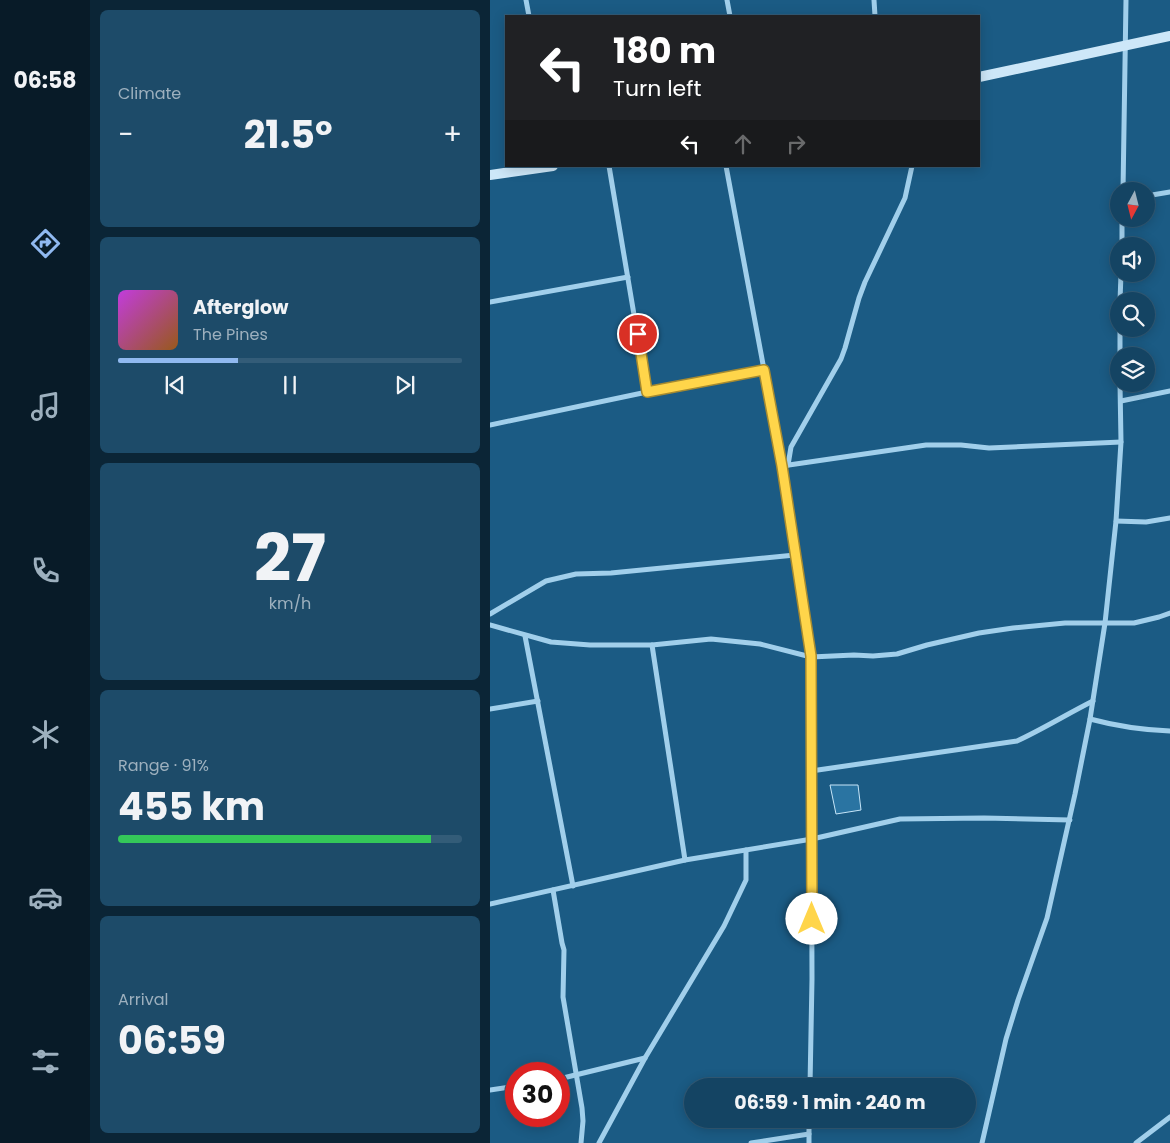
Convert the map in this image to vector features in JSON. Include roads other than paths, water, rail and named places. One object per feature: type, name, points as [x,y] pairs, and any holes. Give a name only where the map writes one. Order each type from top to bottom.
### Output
[{"type":"street","points":[[526,0],[529,15]]},
{"type":"street","points":[[727,0],[730,15]]},
{"type":"street","points":[[874,0],[875,15]]},
{"type":"street","points":[[1123,182],[1126,0]]},
{"type":"street","points":[[980,78],[1170,36]]},
{"type":"street","points":[[490,175],[546,167]]},
{"type":"street","points":[[609,167],[647,392]]},
{"type":"street","points":[[726,167],[784,466],[795,555],[811,656],[812,979],[810,1078]]},
{"type":"street","points":[[784,466],[791,447],[841,359],[864,282],[905,198],[912,167]]},
{"type":"street","points":[[1155,194],[1170,192]]},
{"type":"street","points":[[490,302],[628,277]]},
{"type":"street","points":[[490,425],[764,370]]},
{"type":"street","points":[[1121,401],[1170,391]]},
{"type":"street","points":[[982,1143],[1006,1039],[1047,918],[1070,820],[1090,719],[1105,623],[1116,521],[1121,442],[1120,392]]},
{"type":"street","points":[[784,466],[926,444],[961,444],[989,448],[1121,442]]},
{"type":"street","points":[[1116,521],[1146,522],[1170,518]]},
{"type":"street","points":[[490,614],[546,581],[576,574],[611,573],[795,555]]},
{"type":"street","points":[[490,626],[551,642],[590,645],[652,645],[711,639],[760,644],[811,656],[873,656],[897,654],[979,633],[1065,623],[1134,623],[1170,613]]},
{"type":"street","points":[[525,636],[574,886]]},
{"type":"street","points":[[652,645],[685,860]]},
{"type":"street","points":[[490,709],[538,701]]},
{"type":"street","points":[[811,771],[1017,741],[1093,701]]},
{"type":"street","points":[[1090,719],[1108,724],[1170,731]]},
{"type":"street","points":[[490,904],[685,860],[812,839],[900,819],[1070,820]]},
{"type":"street","points":[[599,1143],[645,1058],[724,926],[746,880],[746,850]]},
{"type":"street","points":[[553,890],[564,950],[563,997],[582,1108],[581,1143]]},
{"type":"street","points":[[570,1076],[645,1058]]},
{"type":"street","points":[[490,1090],[505,1088]]},
{"type":"street","points":[[1136,1143],[1170,1118]]},
{"type":"street","points":[[809,1128],[809,1143]]},
{"type":"street","points":[[751,1143],[809,1134]]}]
